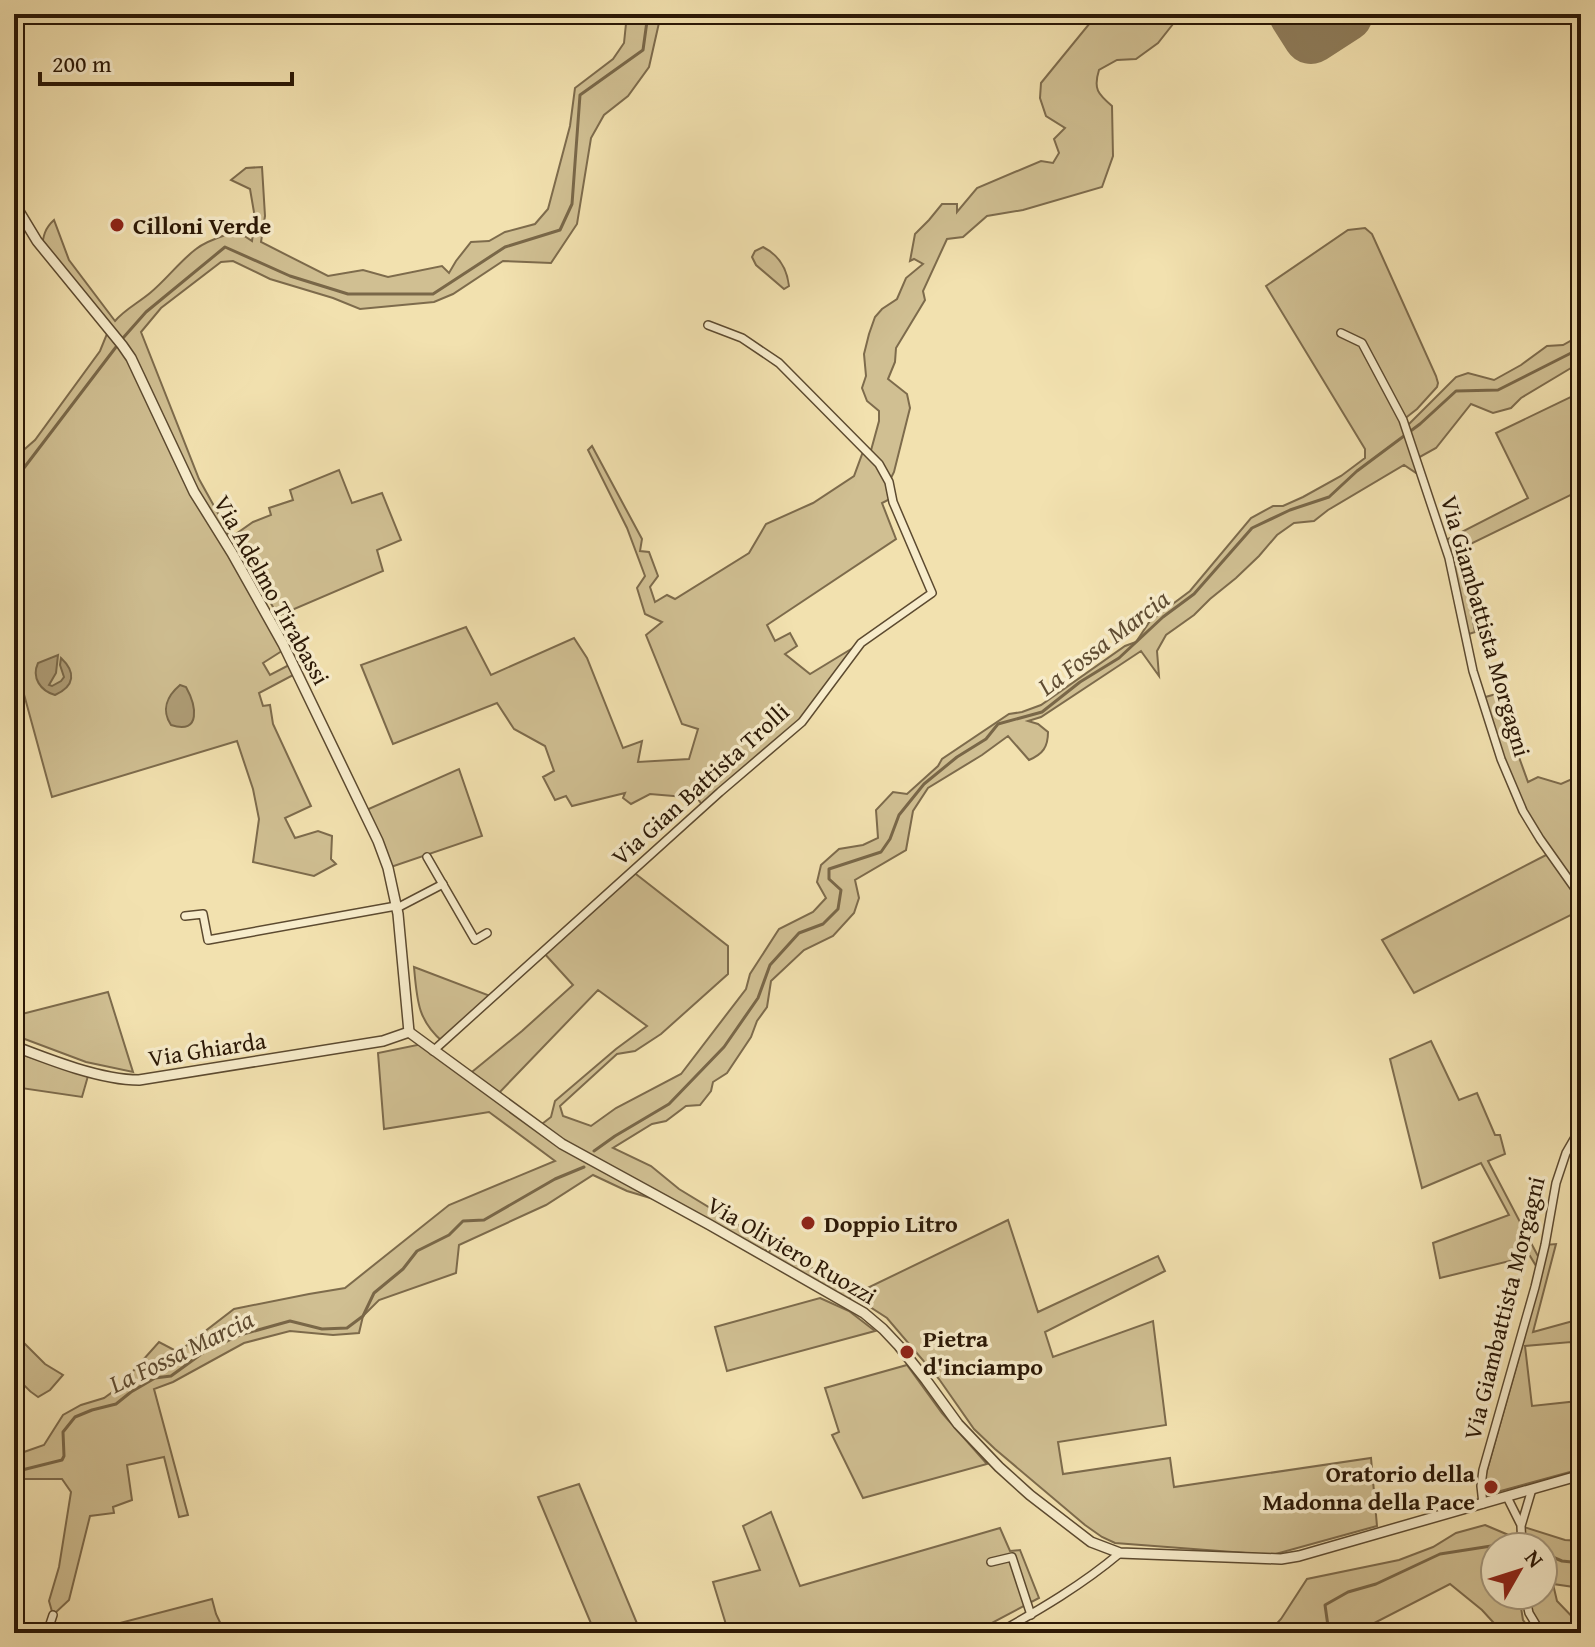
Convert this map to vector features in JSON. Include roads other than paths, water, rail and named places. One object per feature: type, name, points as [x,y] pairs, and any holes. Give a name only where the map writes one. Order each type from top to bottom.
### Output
[{"type":"street","name":"Via Adelmo Tirabassi","points":[[14,203],[37,241],[131,358],[194,492],[264,608],[335,750],[378,841],[390,877],[397,907],[409,1032]]},
{"type":"street","name":"Via Gian Battista Trolli","points":[[433,1051],[802,722],[861,643],[932,593],[893,502],[889,482],[879,464],[779,363],[742,338],[708,325]]},
{"type":"street","name":"Via Giambattista Morgagni","points":[[1341,333],[1362,343],[1403,420],[1449,558],[1473,671],[1501,759],[1523,811],[1581,897]]},
{"type":"street","points":[[427,857],[475,940],[487,933]]},
{"type":"street","points":[[185,916],[203,914],[208,940],[397,907],[443,884]]},
{"type":"street","name":"Via Oliviero Ruozzi","points":[[409,1032],[562,1144],[864,1313],[899,1346],[958,1424],[999,1467],[1091,1542],[1120,1553],[1281,1559],[1581,1475]]},
{"type":"street","name":"Via Ghiarda","points":[[14,1046],[89,1072],[117,1079],[139,1080],[383,1041],[409,1032]]},
{"type":"street","name":"Via Giambattista Morgagni","points":[[1483,1504],[1483,1470],[1535,1287],[1556,1183],[1566,1153],[1581,1127]]},
{"type":"street","points":[[1521,1531],[1532,1489]]},
{"type":"street","points":[[1507,1497],[1521,1526]]},
{"type":"street","points":[[998,1633],[1084,1581],[1120,1553]]},
{"type":"street","points":[[991,1562],[1012,1557],[1031,1615]]},
{"type":"street","points":[[1529,1611],[1541,1633]]},
{"type":"street","points":[[47,1633],[53,1615]]},
{"type":"waterway","points":[[123,338],[146,312],[225,247],[290,276],[348,294],[433,294],[505,247],[560,230],[572,204],[580,95],[643,50],[648,14]]},
{"type":"waterway","points":[[14,481],[116,347]]},
{"type":"waterway","name":"La Fossa Marcia","points":[[594,1151],[669,1104],[724,1047],[758,998],[770,965],[799,933],[823,924],[838,909],[841,890],[829,879],[829,869],[881,852],[890,839],[899,815],[924,784],[957,757],[986,739],[998,724],[1042,712],[1080,682],[1119,658],[1163,617],[1194,594],[1252,528],[1290,510],[1329,497],[1456,391],[1498,390],[1581,348]]},
{"type":"waterway","name":"La Fossa Marcia","points":[[14,1472],[62,1460],[63,1432],[75,1417],[116,1404],[155,1378],[171,1376],[204,1352],[240,1335],[290,1321],[322,1329],[347,1328],[363,1316],[374,1293],[403,1269],[417,1251],[449,1235],[463,1221],[484,1220],[555,1179],[584,1167]]},
{"type":"waterway","points":[[1329,1633],[1325,1605],[1348,1592],[1376,1584],[1440,1554],[1479,1548]]},
{"type":"waterway","points":[[1559,1560],[1581,1563]]},
{"type":"place","name":"Cilloni Verde","points":[[117,225]]},
{"type":"place","name":"Doppio Litro","points":[[808,1223]]},
{"type":"place","name":"Pietra d'inciampo","points":[[907,1352]]},
{"type":"place","name":"Oratorio della Madonna della Pace","points":[[1491,1487]]}]
